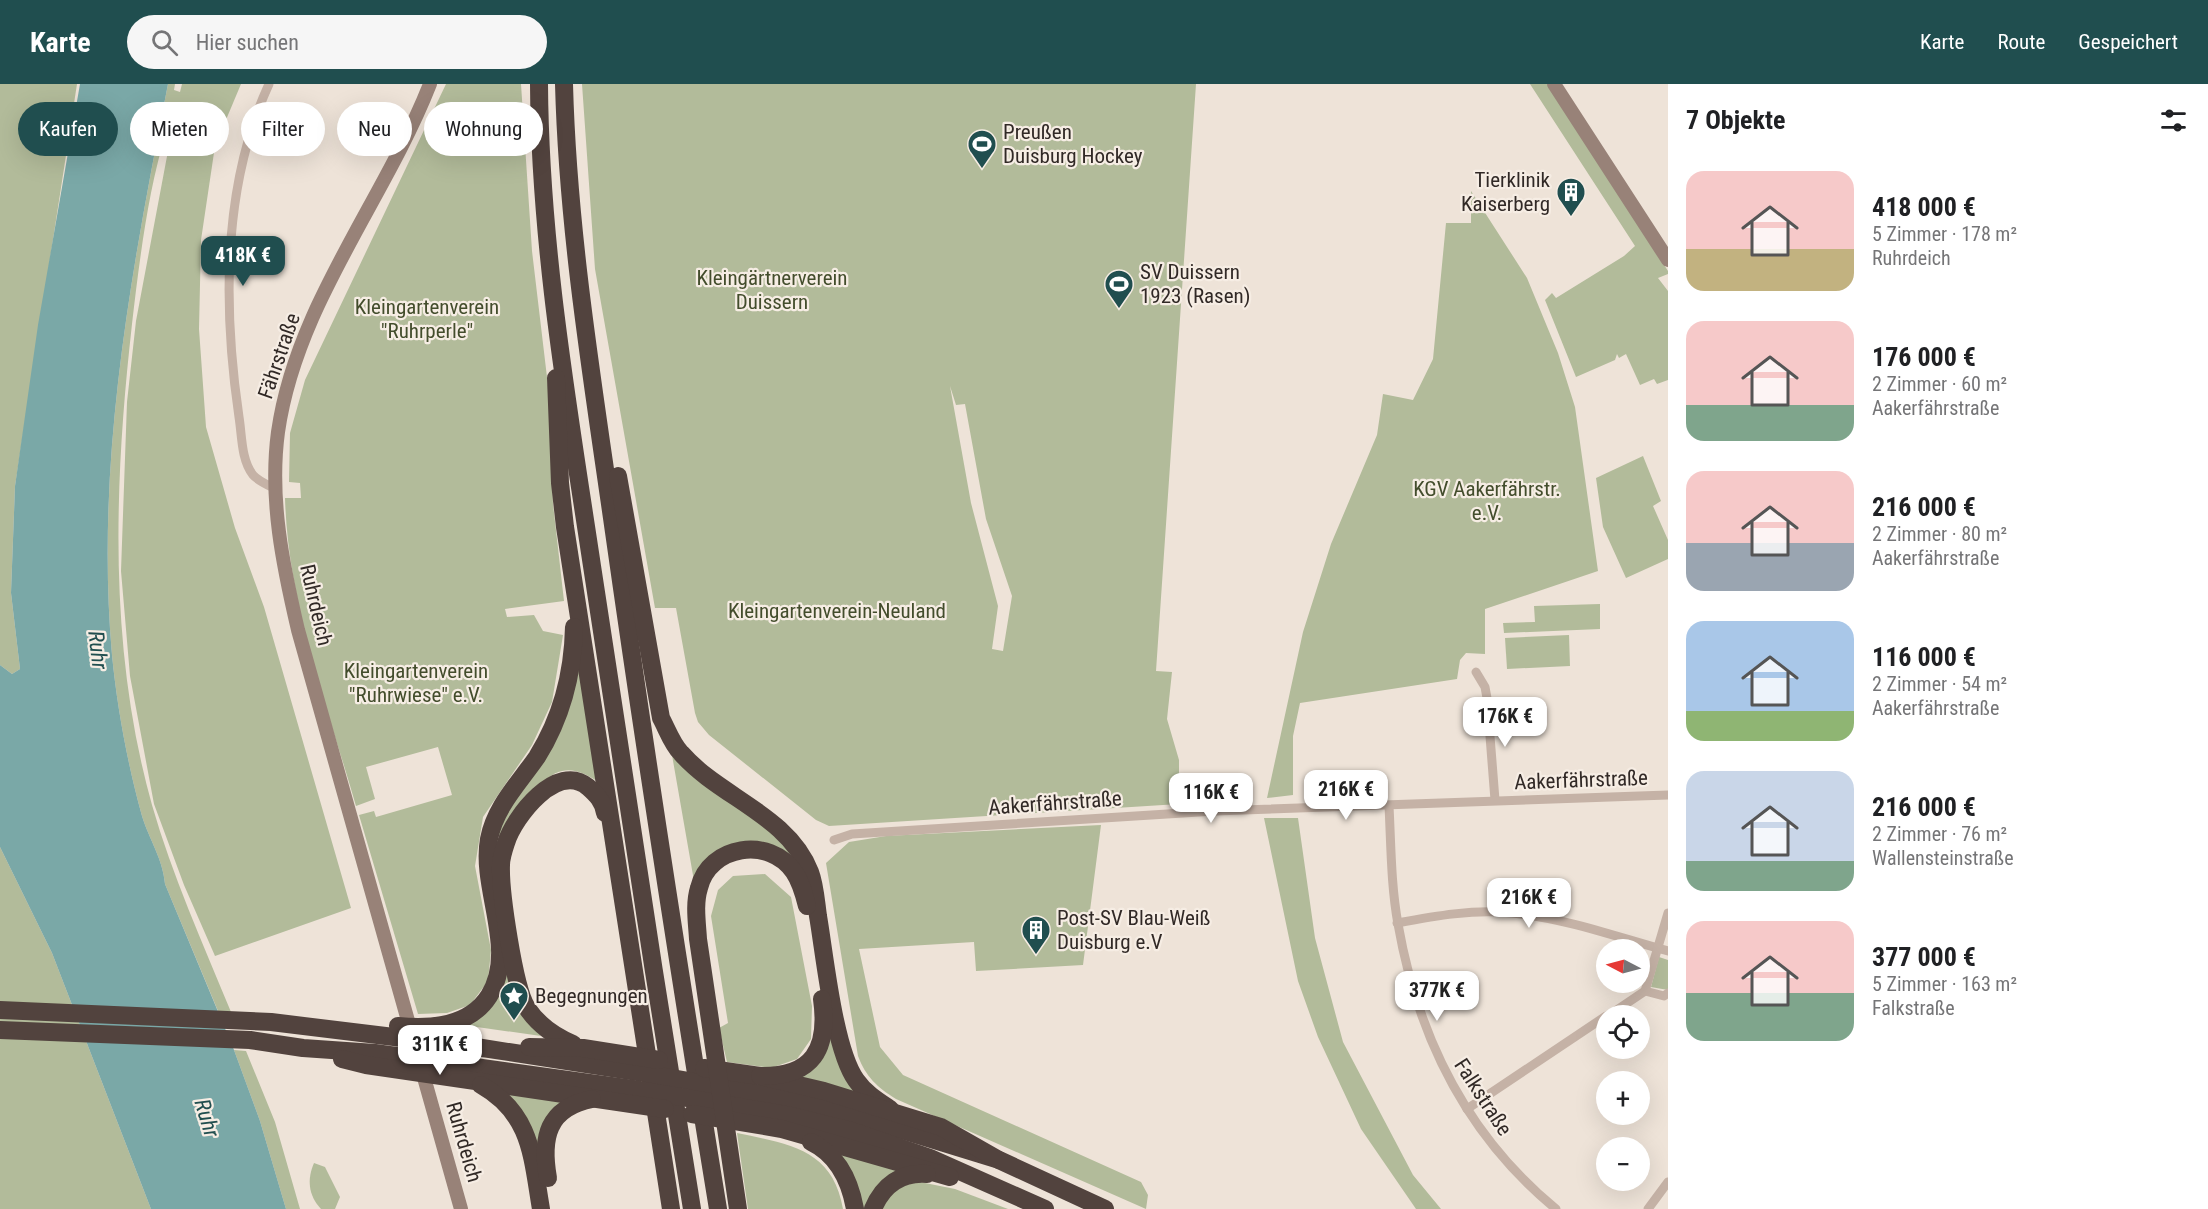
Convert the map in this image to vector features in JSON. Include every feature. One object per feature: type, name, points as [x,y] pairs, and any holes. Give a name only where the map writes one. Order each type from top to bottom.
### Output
[{"type":"highway","points":[[539,84],[540,146],[558,340],[643,904],[692,1209]]},
{"type":"highway","points":[[564,84],[574,243],[603,456],[656,825],[718,1209]]},
{"type":"highway","points":[[558,340],[555,394],[560,483],[574,588],[581,616],[671,1209]]},
{"type":"highway","points":[[603,456],[618,474],[661,718],[680,752],[694,766],[783,832],[799,847],[811,873],[835,1013],[846,1059],[865,1092],[890,1109]]},
{"type":"highway","points":[[426,1034],[471,1015],[494,987],[499,965],[499,944],[488,866],[489,838],[496,816],[537,756],[560,710],[572,660],[574,588]]},
{"type":"highway","points":[[618,870],[603,804],[585,784],[573,780],[557,782],[544,790],[531,804],[511,831],[501,865],[514,965],[526,1007],[546,1030],[583,1048],[637,1064]]},
{"type":"highway","points":[[656,825],[678,927],[713,1054]]},
{"type":"highway","points":[[727,1079],[792,1074],[807,1065],[817,1053],[823,1036],[824,1016],[803,890],[794,871],[780,858],[763,850],[743,849],[726,854],[710,866],[699,886],[696,913],[713,1054],[738,1209]]},
{"type":"highway","points":[[0,1010],[271,1022],[334,1029],[426,1034],[476,1047],[637,1064],[727,1079],[999,1160]]},
{"type":"highway","points":[[0,1030],[222,1038],[303,1048],[366,1065],[435,1069],[732,1113],[787,1115],[852,1131],[930,1158],[1045,1209]]},
{"type":"highway","points":[[476,1047],[583,1048]]},
{"type":"highway","points":[[435,1069],[474,1082],[597,1098],[642,1098]]},
{"type":"highway","points":[[760,1076],[890,1109],[941,1127],[999,1160],[1105,1209]]},
{"type":"highway","points":[[474,1082],[507,1103],[525,1130],[541,1209]]},
{"type":"highway","points":[[553,1209],[544,1148],[550,1127],[570,1106],[597,1098]]},
{"type":"highway","points":[[732,1113],[1007,1193]]},
{"type":"highway","points":[[782,1129],[816,1145],[834,1158],[844,1173],[855,1209]]},
{"type":"highway","points":[[873,1209],[879,1195],[897,1179],[921,1173],[941,1174]]},
{"type":"main road","name":"Fährstraße","points":[[276,489],[278,434],[291,373],[326,290],[411,132],[430,84]]},
{"type":"main road","points":[[1554,84],[1668,260]]},
{"type":"main road","name":"Ruhrdeich","points":[[276,489],[280,540],[298,630],[461,1209]]},
{"type":"street","points":[[269,84],[243,161],[231,234],[228,303],[233,380],[245,459],[254,477],[276,489]]},
{"type":"street","name":"Aakerfährstraße","points":[[1476,672],[1485,687],[1487,698],[1496,800]]},
{"type":"street","name":"Aakerfährstraße","points":[[834,840],[852,834],[1215,811],[1668,795]]},
{"type":"street","name":"Falkstraße","points":[[1389,806],[1397,923],[1414,999],[1439,1062],[1499,1155],[1556,1209]]},
{"type":"street","points":[[1397,923],[1453,914],[1512,913],[1561,922],[1668,951]]},
{"type":"street","points":[[1650,974],[1668,913]]},
{"type":"street","points":[[1650,992],[1664,996],[1668,993]]},
{"type":"street","points":[[1624,1005],[1642,993]]},
{"type":"street","points":[[1467,1108],[1596,1023]]},
{"type":"street","points":[[1647,1209],[1668,1182]]},
{"type":"green space","points":[[0,84],[77,84],[74,102],[18,102],[18,156],[66,156],[15,486],[11,593],[20,669],[12,674],[0,665]]},
{"type":"green space","points":[[168,84],[175,84],[174,90],[180,92],[182,84],[241,84],[229,113],[229,102],[165,102]]},
{"type":"green space","points":[[446,84],[521,84],[522,102],[437,102]]},
{"type":"green space","points":[[582,84],[1196,84],[1156,671],[1172,672],[1167,719],[1179,760],[1179,804],[829,826],[816,820],[709,735],[698,722],[695,713],[676,608],[655,608],[595,269]],"holes":[[[950,386],[956,405],[965,404],[986,519],[1012,596],[1003,651],[992,649],[998,606],[971,503]]]},
{"type":"green space","points":[[1530,84],[1547,84],[1668,271],[1668,274],[1658,278],[1668,291],[1668,380],[1657,384],[1654,379],[1640,385],[1626,354],[1619,358],[1617,354],[1615,360],[1576,377],[1545,300],[1552,293],[1556,298],[1624,256],[1635,246]]},
{"type":"green space","points":[[424,130],[424,156],[526,156],[532,251],[549,394],[553,504],[564,601],[505,609],[507,617],[534,615],[543,631],[563,635],[552,702],[532,745],[483,817],[475,866],[491,950],[488,981],[470,1005],[447,1013],[418,1014],[359,815],[374,811],[376,817],[452,795],[438,747],[366,767],[375,799],[356,806],[301,615],[293,577],[285,498],[301,498],[300,483],[289,482],[290,433],[305,380]]},
{"type":"green space","points":[[154,156],[160,156],[145,227],[135,301],[121,445],[119,566],[122,626],[128,686],[138,746],[152,805],[178,883],[231,1012],[218,1011],[165,884],[159,858],[142,816],[124,736],[112,655],[108,583],[108,511],[112,439],[141,226]]},
{"type":"green space","points":[[167,156],[214,156],[201,240],[199,329],[206,427],[235,528],[264,607],[351,908],[215,956],[184,885],[154,804],[130,676],[121,571],[127,402],[136,321]]},
{"type":"green space","name":"KGV Aakerfährstr. e.V.","points":[[1471,191],[1527,278],[1558,353],[1575,407],[1598,571],[1485,609],[1485,654],[1466,653],[1460,660],[1457,679],[1300,703],[1293,736],[1293,795],[1267,798],[1303,632],[1331,544],[1377,435],[1383,394],[1413,400],[1433,359],[1446,223],[1471,223]]},
{"type":"green space","points":[[1643,456],[1661,501],[1653,506],[1668,540],[1668,559],[1626,578],[1603,527],[1596,478]]},
{"type":"green space","points":[[1600,604],[1600,629],[1504,633],[1503,623],[1535,622],[1534,606]]},
{"type":"green space","points":[[1569,635],[1570,666],[1507,669],[1505,638]]},
{"type":"green space","points":[[578,658],[597,781],[572,770],[553,774],[527,800],[500,841],[497,828]]},
{"type":"green space","points":[[672,755],[778,836],[797,860],[753,841],[694,881]]},
{"type":"green space","points":[[1264,818],[1298,818],[1315,938],[1343,1042],[1413,1175],[1441,1209],[1416,1209],[1361,1129],[1318,1037],[1298,981]]},
{"type":"green space","points":[[1101,825],[1083,965],[976,971],[974,942],[859,949],[880,1047],[903,1075],[1141,1182],[1148,1195],[1146,1209],[896,1099],[873,1081],[858,1056],[826,863],[849,842],[886,836]]},
{"type":"green space","points":[[0,847],[52,953],[151,1209],[0,1209]]},
{"type":"green space","points":[[765,874],[791,897],[812,1006],[811,1039],[797,1059],[771,1068],[727,1062],[719,1028],[728,1023],[711,916],[718,890],[733,876]]},
{"type":"green space","points":[[1659,957],[1668,960],[1668,990],[1651,987]]},
{"type":"green space","points":[[504,965],[541,1036],[463,1025]]},
{"type":"green space","points":[[829,1031],[859,1096],[795,1078]]},
{"type":"green space","points":[[234,1050],[246,1051],[275,1122],[300,1209],[286,1209],[260,1121]]},
{"type":"green space","points":[[505,1092],[567,1101],[540,1148]]},
{"type":"green space","points":[[737,1133],[791,1146],[819,1161],[830,1173],[838,1189],[843,1209],[748,1209]]},
{"type":"green space","points":[[834,1151],[898,1170],[877,1186],[870,1196],[866,1209],[861,1209]]},
{"type":"green space","points":[[314,1163],[325,1167],[340,1197],[335,1209],[321,1209],[313,1198],[310,1175]]},
{"type":"green space","points":[[920,1182],[955,1189],[1008,1209],[881,1209],[891,1192]]},
{"type":"water","name":"Ruhr","points":[[80,84],[168,84],[165,102],[130,102],[130,156],[154,156],[130,297],[112,439],[108,511],[108,583],[112,655],[124,736],[142,816],[159,858],[165,884],[234,1050],[260,1121],[286,1209],[151,1209],[52,953],[0,847],[0,665],[12,674],[20,669],[11,593],[15,486],[38,325],[67,156],[118,156],[118,102],[77,102]]},
{"type":"place","name":"Preußen Duisburg Hockey","points":[[982,170]]},
{"type":"place","name":"Tierklinik Kaiserberg","points":[[1571,218]]},
{"type":"place","name":"SV Duissern 1923 (Rasen)","points":[[1119,310]]},
{"type":"place","name":"Post-SV Blau-Weiß Duisburg e.V","points":[[1036,956]]},
{"type":"place","name":"Begegnungen","points":[[514,1022]]},
{"type":"park label","name":"Kleingärtnerverein Duissern","points":[[772,290]]},
{"type":"park label","name":"Kleingartenverein \"Ruhrperle\"","points":[[427,319]]},
{"type":"park label","name":"Kleingartenverein-Neuland","points":[[837,611]]},
{"type":"park label","name":"Kleingartenverein \"Ruhrwiese\" e.V.","points":[[416,683]]}]
